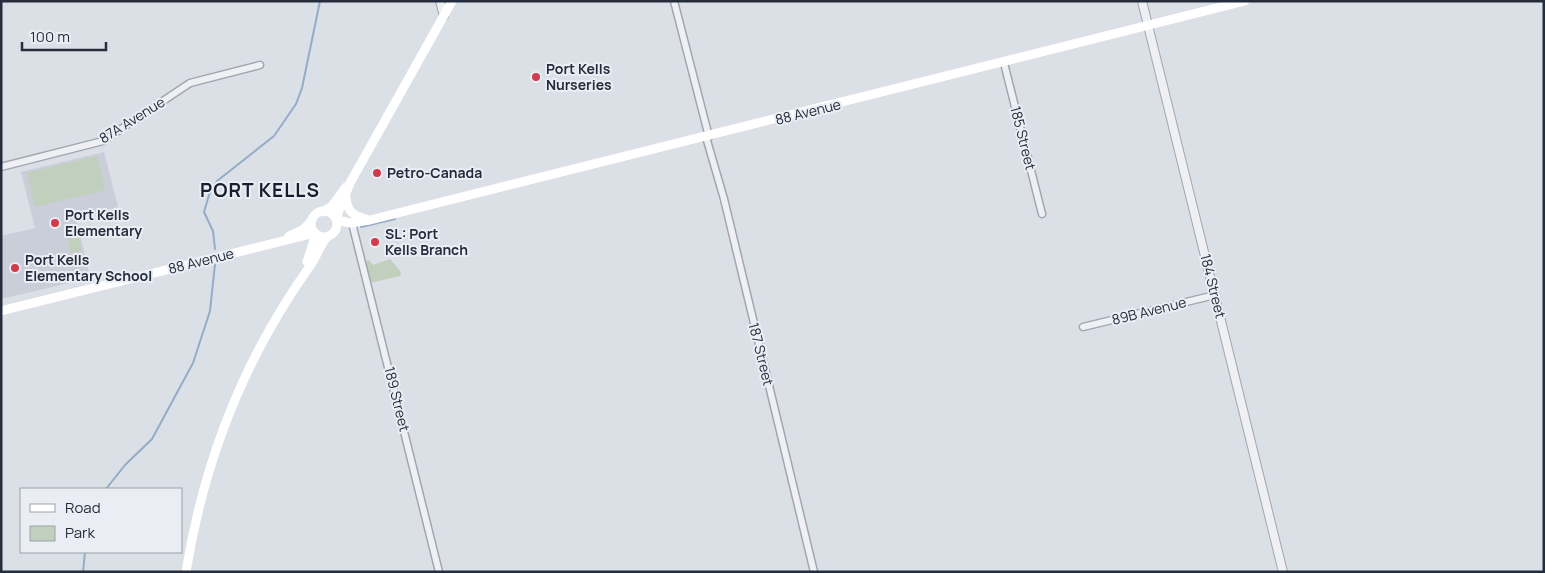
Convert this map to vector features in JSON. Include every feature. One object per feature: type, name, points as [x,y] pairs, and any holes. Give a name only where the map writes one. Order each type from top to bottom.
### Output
[{"type":"main road","points":[[186,572],[199,505],[227,416],[249,366],[303,273],[311,253],[315,234],[312,220],[316,215],[332,206],[350,183],[452,1]]},
{"type":"main road","name":"88 Avenue","points":[[336,219],[350,223],[368,220],[1149,27],[1245,1]]},
{"type":"main road","points":[[303,273],[331,234],[350,183]]},
{"type":"main road","points":[[346,197],[349,210],[355,216],[368,220]]},
{"type":"main road","points":[[322,212],[330,213],[336,219]]},
{"type":"main road","name":"88 Avenue","points":[[290,240],[312,220]]},
{"type":"main road","name":"88 Avenue","points":[[331,234],[368,220]]},
{"type":"main road","points":[[315,234],[331,234]]},
{"type":"main road","name":"88 Avenue","points":[[1,311],[315,234]]},
{"type":"main road","points":[[290,240],[305,244],[311,253]]},
{"type":"street","points":[[440,1],[444,16]]},
{"type":"street","name":"187 Street","points":[[674,1],[814,572]]},
{"type":"street","name":"184 Street","points":[[1142,1],[1283,572]]},
{"type":"street","name":"185 Street","points":[[1004,63],[1042,214]]},
{"type":"street","name":"87A Avenue","points":[[1,166],[103,141],[190,83],[260,65]]},
{"type":"street","name":"189 Street","points":[[353,227],[440,572]]},
{"type":"street","name":"89B Avenue","points":[[1082,327],[1215,295]]},
{"type":"shaded area","name":"Port Kells Elementary","points":[[104,152],[118,207],[76,217],[90,278],[1,299],[1,236],[35,228],[21,172]]},
{"type":"green space","points":[[97,156],[105,190],[35,207],[27,173]]},
{"type":"green space","points":[[77,232],[82,250],[71,253],[67,235]]},
{"type":"green space","points":[[390,259],[401,272],[400,276],[370,283],[365,262],[369,260],[373,265]]},
{"type":"waterway","points":[[215,249],[213,231],[204,212],[209,195],[217,181],[274,136],[296,104],[302,88],[320,1]]},
{"type":"waterway","points":[[361,227],[395,219]]},
{"type":"waterway","points":[[107,488],[125,465],[152,439],[193,363],[210,311],[215,264]]},
{"type":"waterway","points":[[83,572],[85,553]]},
{"type":"place","name":"Port Kells Nurseries","points":[[536,77]]},
{"type":"place","name":"Petro-Canada","points":[[377,173]]},
{"type":"place","name":"Port Kells Elementary","points":[[55,223]]},
{"type":"place","name":"SL: Port Kells Branch","points":[[375,242]]},
{"type":"place","name":"Port Kells Elementary School","points":[[15,268]]},
{"type":"district","name":"PORT KELLS","points":[[260,190]]}]
